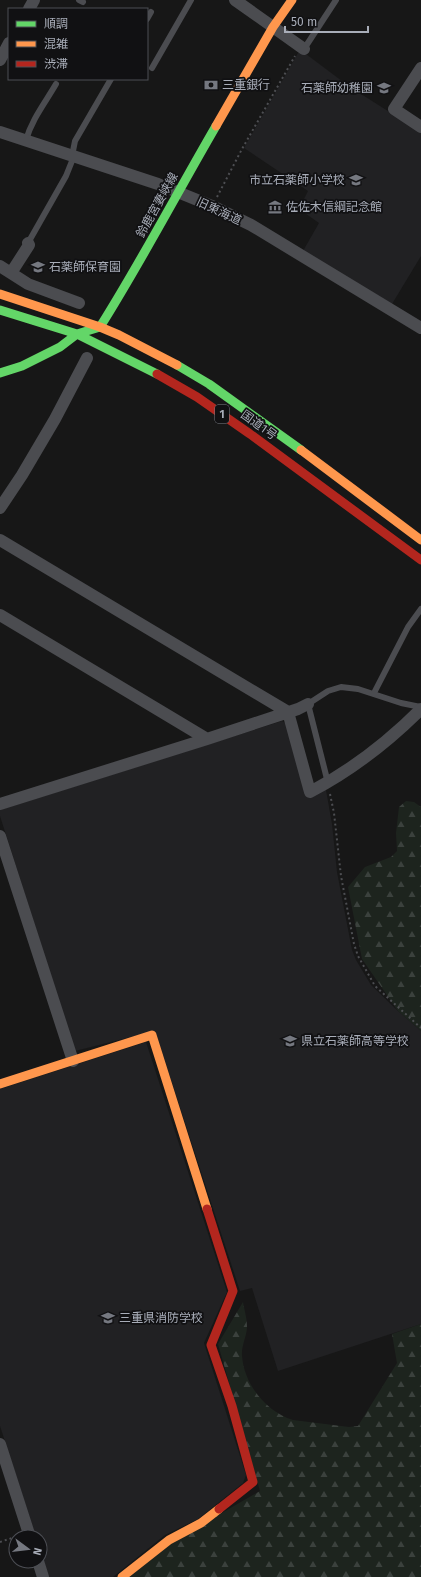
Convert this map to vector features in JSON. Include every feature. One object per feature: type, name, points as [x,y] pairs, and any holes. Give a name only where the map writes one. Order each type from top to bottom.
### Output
[{"type":"main road","name":"鈴鹿宮妻峡線","points":[[100,326],[148,246],[177,192],[273,27],[292,0]]},
{"type":"main road","name":"国道1号","points":[[0,294],[100,326],[166,359],[209,384],[367,498],[421,540]]},
{"type":"main road","name":"国道1号","points":[[0,310],[77,334],[157,374],[197,397],[250,434],[421,560]]},
{"type":"main road","points":[[0,373],[22,366],[60,347],[77,334],[100,326]]},
{"type":"main road","points":[[0,1084],[152,1035],[233,1291],[211,1344],[232,1406],[253,1482],[201,1523],[169,1540],[122,1577]]},
{"type":"street","points":[[235,0],[302,47]]},
{"type":"street","points":[[0,60],[8,45]]},
{"type":"street","points":[[421,68],[394,109],[421,127]]},
{"type":"street","name":"旧東海道","points":[[0,132],[177,192],[212,206],[251,225],[421,328]]},
{"type":"street","points":[[11,273],[29,245],[28,243]]},
{"type":"street","points":[[0,266],[28,284],[79,303]]},
{"type":"street","points":[[0,508],[22,475],[55,419],[87,358]]},
{"type":"street","points":[[0,540],[288,712],[310,792],[328,783],[372,754],[400,730],[421,708]]},
{"type":"street","points":[[0,615],[208,739]]},
{"type":"street","points":[[0,804],[208,739],[308,704]]},
{"type":"street","points":[[0,836],[73,1061]]},
{"type":"street","points":[[0,1444],[28,1529]]},
{"type":"lane","points":[[152,68],[191,0]]},
{"type":"lane","points":[[302,47],[336,0]]},
{"type":"lane","points":[[148,17],[151,12]]},
{"type":"lane","points":[[28,243],[66,176],[73,156],[75,141],[110,80]]},
{"type":"lane","points":[[26,140],[36,114],[41,109],[56,84]]},
{"type":"lane","points":[[374,693],[408,627],[421,609]]},
{"type":"lane","points":[[328,783],[308,704],[328,691],[341,687],[374,693],[401,704],[421,708]]},
{"type":"path","points":[[212,206],[242,149],[302,47]]},
{"type":"path","points":[[328,783],[334,813],[341,876],[354,944],[358,956],[375,986],[421,1028]]},
{"type":"shaded area","name":"市立石薬師小学校","points":[[302,51],[350,87],[421,132],[421,256],[392,304],[303,251],[319,223],[299,209],[308,191],[244,148],[298,53]]},
{"type":"shaded area","name":"県立石薬師高等学校","points":[[282,721],[287,724],[308,798],[324,789],[326,790],[332,824],[337,872],[352,950],[356,960],[371,985],[421,1031],[421,1324],[278,1371],[252,1288],[240,1291],[155,1031],[75,1051],[0,816],[0,810]]},
{"type":"shaded area","name":"三重県消防学校","points":[[146,1042],[227,1292],[204,1343],[246,1475],[243,1483],[198,1519],[165,1535],[113,1577],[49,1577],[46,1569],[48,1569],[48,1529],[33,1529],[0,1426],[0,1089]]},
{"type":"green space","points":[[406,801],[414,802],[421,807],[421,1031],[398,1011],[362,959],[348,887],[365,867],[391,857],[397,851],[396,833],[399,807]]},
{"type":"green space","points":[[243,1302],[247,1326],[242,1356],[247,1377],[258,1396],[274,1411],[293,1420],[349,1427],[358,1426],[397,1363],[392,1334],[421,1324],[421,1577],[130,1577],[170,1543],[260,1491],[218,1344]]},
{"type":"traffic: fast","points":[[0,373],[22,366],[60,347],[77,334],[100,327],[216,126]]},
{"type":"traffic: fast","points":[[0,310],[77,334],[157,374]]},
{"type":"traffic: fast","points":[[177,365],[209,384],[301,450]]},
{"type":"traffic: slow","points":[[216,126],[273,27],[292,0]]},
{"type":"traffic: slow","points":[[0,294],[100,327],[119,335],[177,365]]},
{"type":"traffic: slow","points":[[301,450],[421,540]]},
{"type":"traffic: slow","points":[[0,1084],[152,1035],[207,1209]]},
{"type":"traffic: slow","points":[[122,1577],[169,1540],[201,1523],[219,1509]]},
{"type":"traffic: jam","points":[[157,374],[197,397],[250,434],[421,560]]},
{"type":"traffic: jam","points":[[207,1209],[233,1291],[211,1345],[232,1406],[253,1482],[219,1509]]},
{"type":"place","name":"三重銀行","points":[[211,85]]},
{"type":"place","name":"石薬師幼稚園","points":[[384,88]]},
{"type":"place","name":"市立石薬師小学校","points":[[356,180]]},
{"type":"place","name":"佐佐木信綱記念館","points":[[275,207]]},
{"type":"place","name":"石薬師保育園","points":[[38,267]]},
{"type":"place","name":"県立石薬師高等学校","points":[[290,1041]]},
{"type":"place","name":"三重県消防学校","points":[[108,1318]]}]
